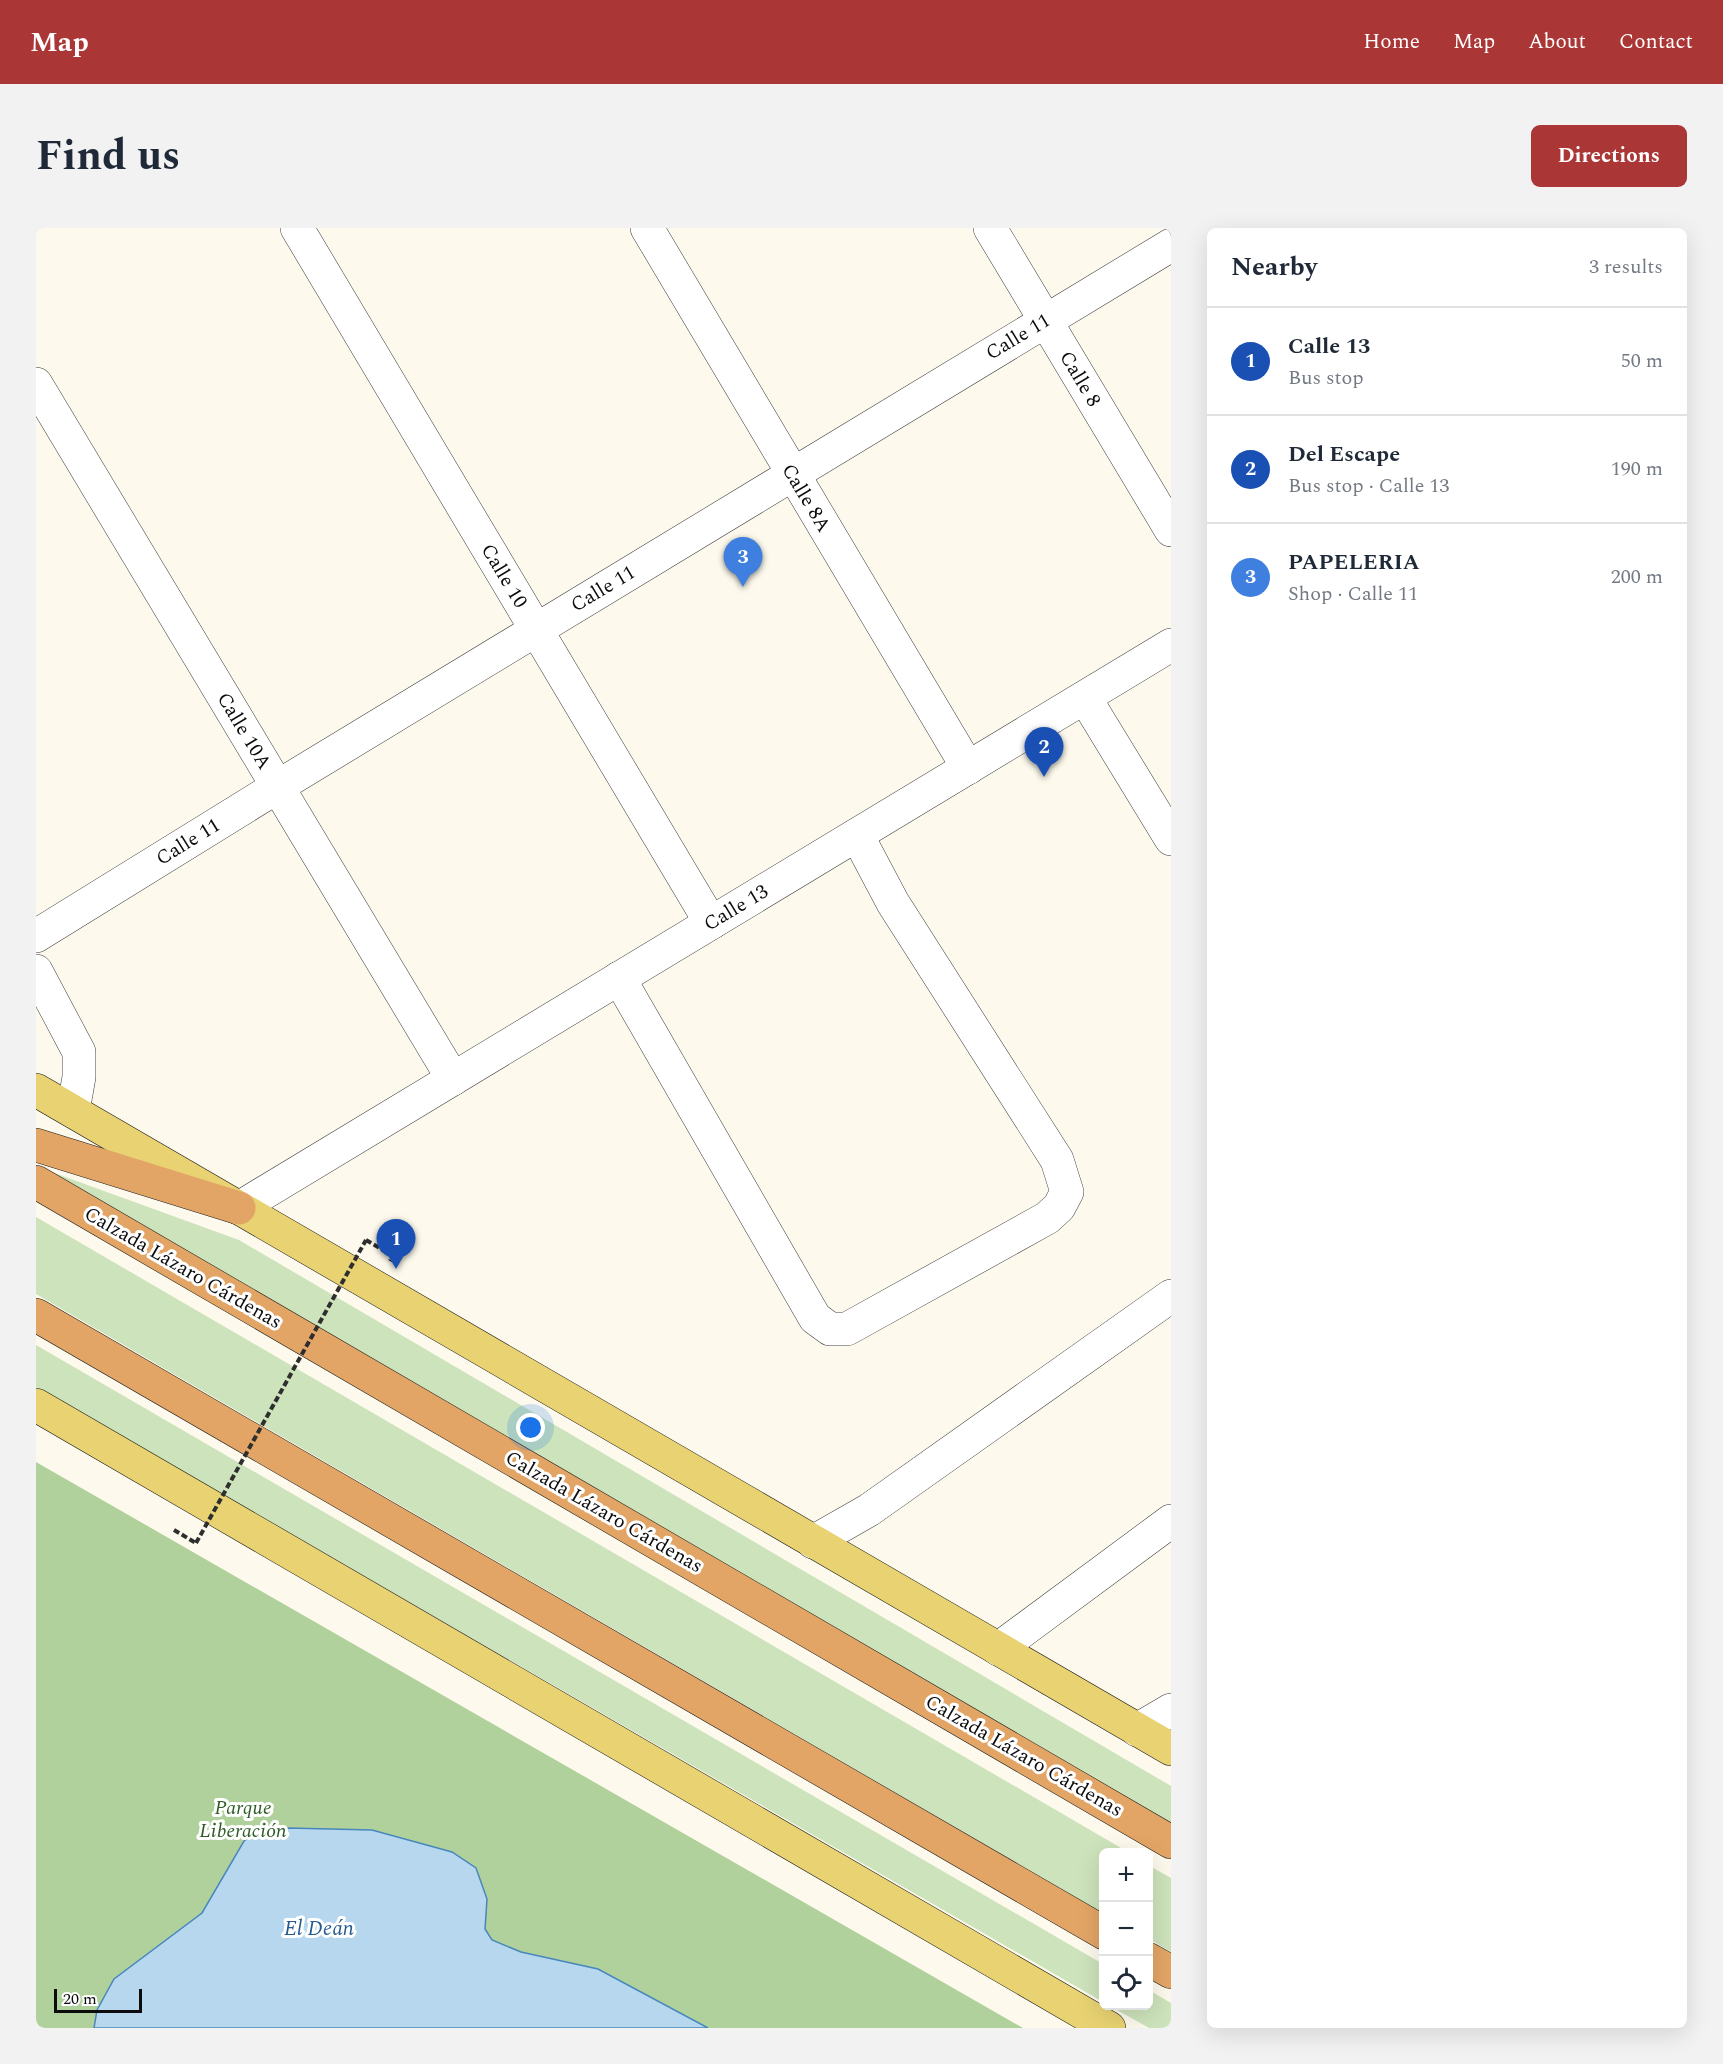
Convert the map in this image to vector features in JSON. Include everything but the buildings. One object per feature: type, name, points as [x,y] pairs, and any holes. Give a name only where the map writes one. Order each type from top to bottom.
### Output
[{"type":"highway","points":[[36,1145],[239,1208]]},
{"type":"highway","name":"Calzada Lázaro Cárdenas","points":[[36,1182],[1171,1842]]},
{"type":"highway","points":[[36,1315],[1099,1930]]},
{"type":"highway","points":[[1153,1961],[1171,1972]]},
{"type":"main road","points":[[36,1090],[1171,1749]]},
{"type":"main road","points":[[36,1405],[1109,2028]]},
{"type":"street","name":"Calle 10","points":[[297,228],[711,923]]},
{"type":"street","name":"Calle 8A","points":[[647,228],[968,768]]},
{"type":"street","name":"Calle 8","points":[[990,228],[1171,530]]},
{"type":"street","name":"Calle 11","points":[[36,936],[1171,245]]},
{"type":"street","name":"Calle 10A","points":[[36,384],[453,1079]]},
{"type":"street","name":"Calle 13","points":[[239,1208],[1171,645]]},
{"type":"street","points":[[1085,698],[1171,839]]},
{"type":"street","points":[[619,978],[814,1318],[830,1329],[847,1329],[1047,1218],[1059,1207],[1067,1192],[1057,1160],[893,903],[857,835]]},
{"type":"street","points":[[36,971],[79,1052],[80,1077],[72,1111]]},
{"type":"street","points":[[813,1542],[869,1510],[1171,1296]]},
{"type":"street","points":[[998,1649],[1171,1521]]},
{"type":"street","points":[[1137,1730],[1171,1710]]},
{"type":"path","points":[[174,1530],[196,1543],[366,1240],[393,1256]]},
{"type":"green space","points":[[38,1167],[239,1240],[1171,1786],[1171,1829]]},
{"type":"green space","points":[[36,1217],[1121,1848],[1099,1848],[1099,1911],[36,1294]]},
{"type":"green space","points":[[36,1345],[1099,1962],[1099,2000],[36,1387]]},
{"type":"green space","name":"Parque Liberación","points":[[36,1462],[1023,2028],[36,2028]]},
{"type":"green space","points":[[1153,1868],[1171,1878],[1171,1952],[1153,1941]]},
{"type":"green space","points":[[1153,1992],[1171,2003],[1171,2028],[1149,2028],[1117,2010],[1153,2010]]},
{"type":"water","name":"El Deán","points":[[261,1829],[372,1830],[452,1852],[476,1868],[487,1899],[485,1929],[492,1940],[521,1952],[598,1969],[708,2028],[94,2028],[97,2010],[114,1979],[202,1913],[244,1841]]},
{"type":"place","name":"PAPELERIA","points":[[743,587]]},
{"type":"place","name":"Del Escape","points":[[1044,777]]},
{"type":"place","name":"Calle 13","points":[[396,1269]]}]
